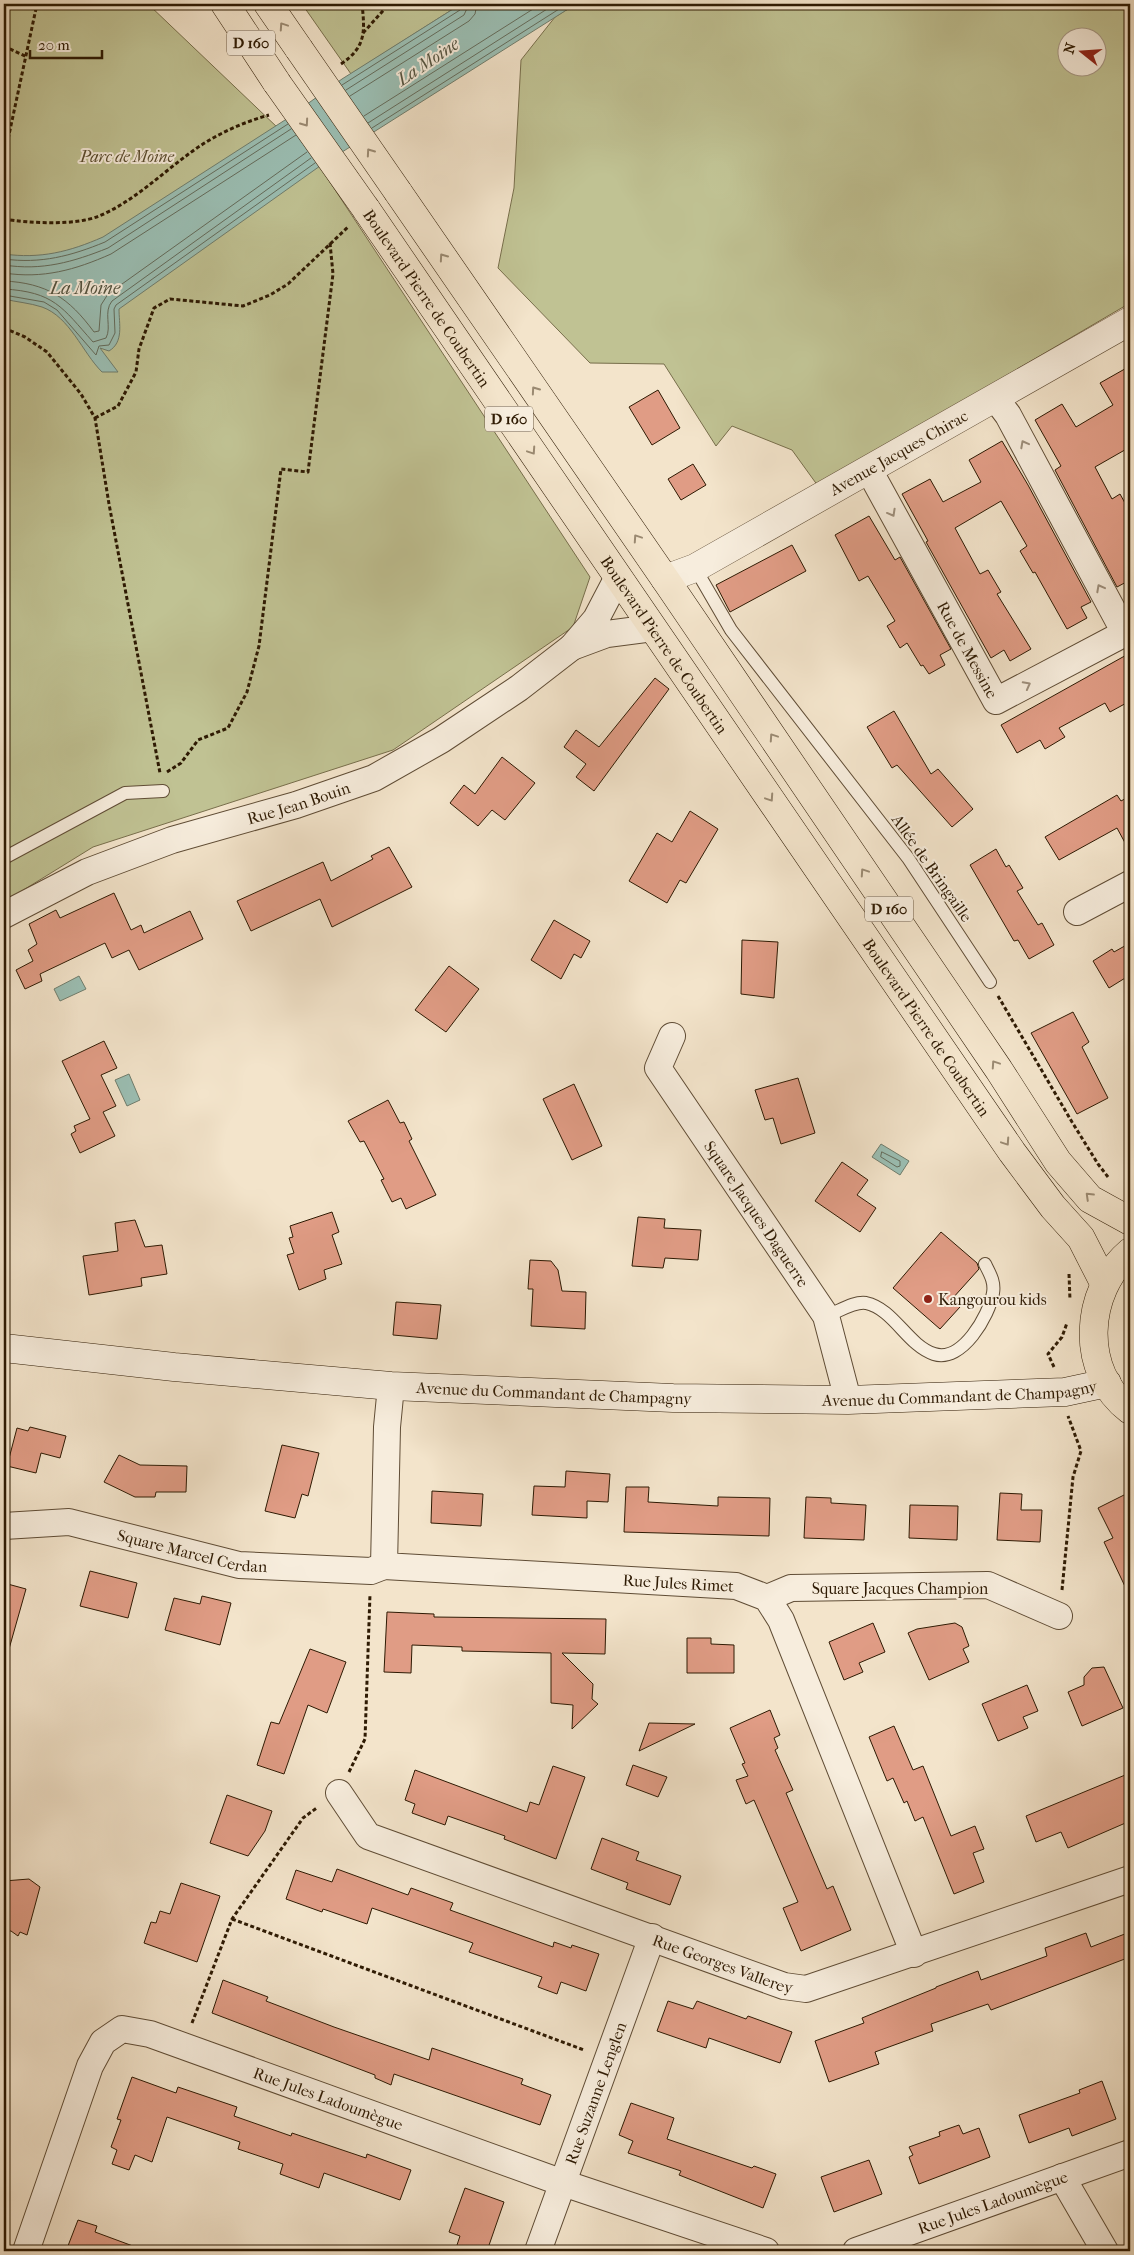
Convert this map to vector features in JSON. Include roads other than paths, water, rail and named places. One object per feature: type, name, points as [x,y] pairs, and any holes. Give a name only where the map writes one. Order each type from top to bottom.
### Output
[{"type":"main road","name":"Boulevard Pierre de Coubertin","points":[[225,4],[277,83],[366,209],[1012,1152],[1053,1207],[1081,1238],[1104,1283]]},
{"type":"main road","name":"D 160","points":[[268,4],[665,579],[993,1061],[1058,1162],[1090,1199],[1130,1221]]},
{"type":"main road","name":"Avenue Jacques Chirac","points":[[665,579],[695,568],[996,399],[1130,321]]},
{"type":"main road","points":[[1130,1252],[1119,1262],[1104,1283],[1094,1316],[1094,1350],[1107,1383],[1123,1405],[1130,1410]]},
{"type":"main road","name":"Avenue du Commandant de Champagny","points":[[4,1348],[174,1367],[391,1386],[673,1398],[848,1400],[1065,1392],[1107,1383]]},
{"type":"street","name":"Rue de Messine","points":[[869,470],[996,702],[1127,632],[1008,415],[996,399]]},
{"type":"street","name":"Rue Jean Bouin","points":[[4,915],[87,872],[172,840],[296,805],[374,778],[441,740],[519,688],[572,647],[596,619],[618,577]]},
{"type":"street","name":"Rue Jean Bouin","points":[[572,647],[607,634],[653,628]]},
{"type":"street","points":[[1077,912],[1130,884]]},
{"type":"street","name":"Square Jacques Daguerre","points":[[672,1036],[658,1068],[826,1316],[848,1400]]},
{"type":"street","points":[[378,1568],[391,1386]]},
{"type":"street","name":"Square Marcel Cerdan","points":[[4,1526],[69,1522],[239,1565],[378,1568]]},
{"type":"street","name":"Rue Jules Rimet","points":[[378,1568],[736,1586],[767,1598]]},
{"type":"street","name":"Square Jacques Champion","points":[[767,1598],[791,1588],[988,1585],[1060,1616]]},
{"type":"street","points":[[767,1598],[781,1620],[914,1954]]},
{"type":"street","name":"Rue Georges Vallerey","points":[[339,1793],[368,1836],[784,1986],[806,1989],[914,1954],[1130,1879]]},
{"type":"street","name":"Rue Suzanne Lenglen","points":[[538,2251],[652,1937]]},
{"type":"street","name":"Rue Jules Ladoumègue","points":[[26,2251],[90,2066],[103,2042],[122,2029],[150,2034],[563,2182],[766,2251]]},
{"type":"street","name":"Rue Jules Ladoumègue","points":[[856,2251],[1130,2153]]},
{"type":"street","points":[[1062,2178],[1105,2251]]},
{"type":"lane","name":"Allée de Bringaille","points":[[695,568],[731,630],[908,858],[990,982]]},
{"type":"lane","points":[[4,858],[125,793],[163,791]]},
{"type":"lane","points":[[826,1316],[858,1303],[867,1304],[882,1311],[923,1348],[935,1354],[951,1352],[973,1337],[983,1321],[993,1294],[993,1279],[985,1264]]},
{"type":"water","name":"La Moine","points":[[461,4],[576,4],[320,166],[119,309],[120,332],[117,343],[109,351],[100,348],[118,372],[102,372],[68,327],[52,312],[42,307],[4,299],[4,254],[30,256],[54,253],[78,247],[103,237],[285,120],[342,79]]},
{"type":"water","points":[[79,976],[86,989],[60,1001],[54,989]]},
{"type":"water","points":[[129,1074],[140,1100],[127,1106],[115,1080]]},
{"type":"water","points":[[881,1144],[909,1161],[900,1175],[872,1157]]},
{"type":"place","name":"Kangourou kids","points":[[928,1299]]},
{"type":"park label","name":"Parc de Moine","points":[[127,156]]}]
